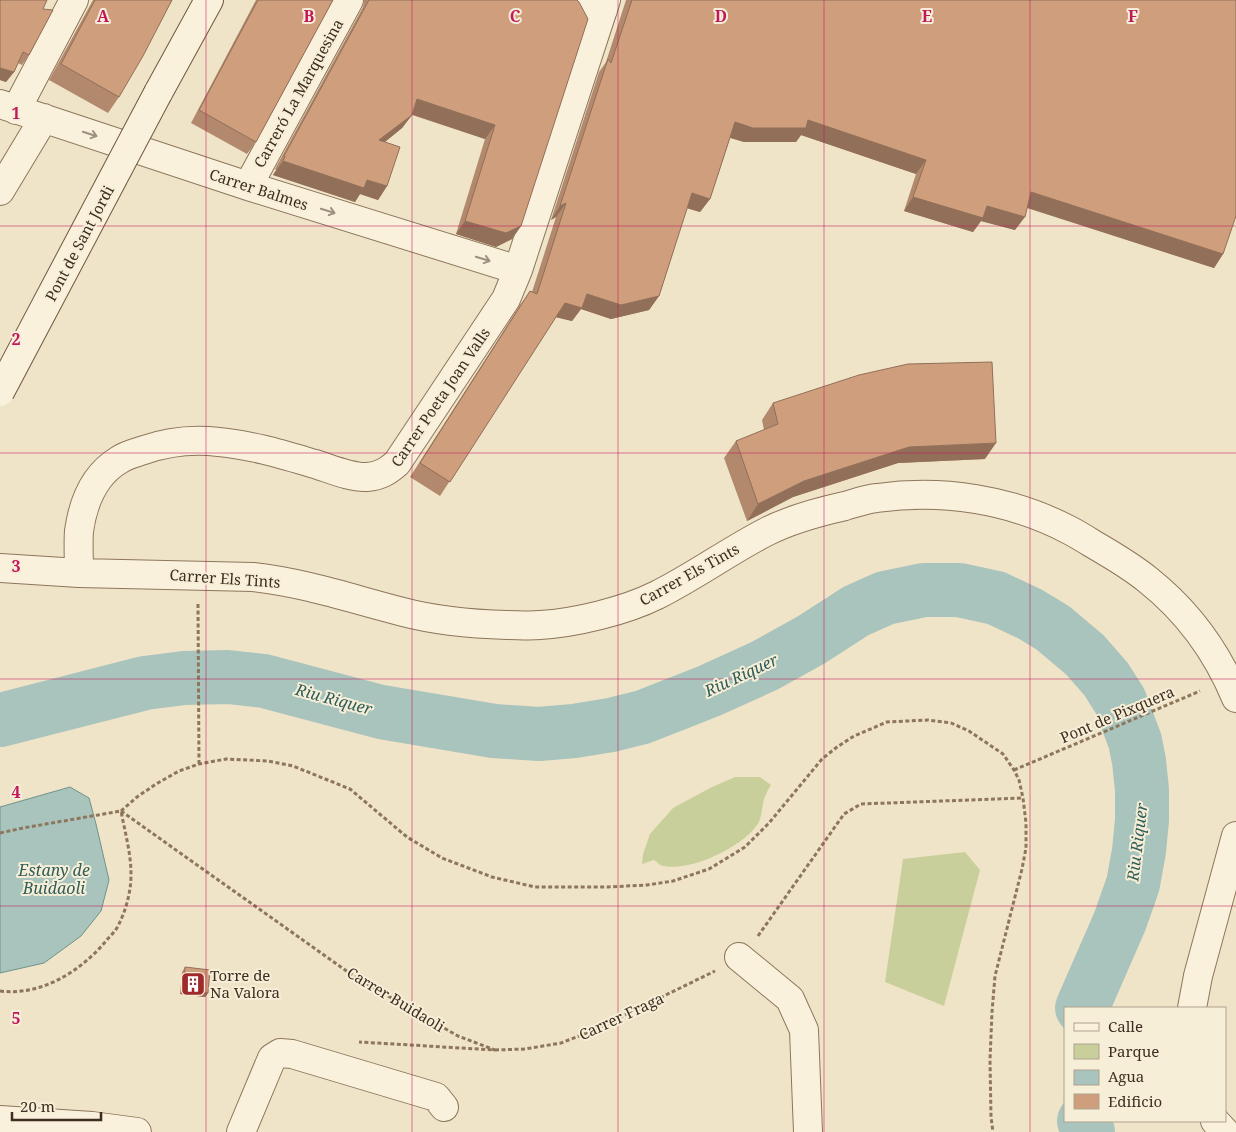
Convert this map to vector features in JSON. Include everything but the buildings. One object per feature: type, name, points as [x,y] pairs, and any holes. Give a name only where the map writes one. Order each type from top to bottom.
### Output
[{"type":"street","points":[[8,107],[74,0]]},
{"type":"street","name":"Pont de Sant Jordi","points":[[0,392],[209,0]]},
{"type":"street","name":"Carreró La Marquesina","points":[[248,186],[349,0]]},
{"type":"street","points":[[573,0],[605,5]]},
{"type":"street","name":"Carrer Poeta Joan Valls","points":[[79,572],[79,532],[83,513],[96,480],[120,459],[141,451],[184,442],[217,441],[283,455],[366,477],[377,476],[388,471],[397,463],[506,299],[518,270],[605,5]]},
{"type":"street","name":"Carrer Balmes","points":[[8,107],[248,186],[518,270]]},
{"type":"street","points":[[0,191],[44,118]]},
{"type":"street","name":"Carrer Els Tints","points":[[0,568],[275,579],[325,590],[405,613],[448,621],[540,625],[596,616],[654,597],[768,531],[792,520],[874,498],[906,495],[971,497],[1005,505],[1068,529],[1123,561],[1149,580],[1194,625],[1212,651],[1232,688]]},
{"type":"street","points":[[1192,1007],[1198,976],[1236,836]]},
{"type":"street","points":[[739,957],[790,1000],[804,1030],[808,1132]]},
{"type":"street","points":[[241,1132],[272,1058],[280,1053],[292,1054],[436,1097],[444,1107]]},
{"type":"street","points":[[0,1120],[92,1126],[137,1132]]},
{"type":"street","points":[[1216,1122],[1225,1132]]},
{"type":"path","points":[[198,575],[199,764]]},
{"type":"path","name":"Pont de Pixquera","points":[[1014,770],[1232,688]]},
{"type":"path","points":[[0,833],[120,811],[156,784],[179,771],[199,764],[226,759],[268,761],[294,766],[350,789],[407,837],[442,858],[492,878],[535,887],[648,885],[673,881],[709,869],[745,847],[769,823],[822,759],[854,736],[887,722],[928,720],[951,723],[968,731],[1003,754],[1019,780],[1024,798],[1026,848],[995,976],[990,1077],[993,1132]]},
{"type":"path","name":"Carrer Fraga","points":[[495,1050],[525,1049],[560,1043],[592,1031],[717,970],[739,957],[752,944],[844,814],[861,804],[1024,798]]},
{"type":"path","points":[[0,991],[17,992],[36,989],[62,977],[84,964],[117,928],[124,914],[130,892],[131,860],[120,811]]},
{"type":"path","name":"Carrer Buidaoli","points":[[120,811],[355,977],[458,1036],[495,1050]]},
{"type":"path","name":"Carrer Buidaoli","points":[[358,1042],[495,1050]]},
{"type":"green space","points":[[735,777],[760,777],[771,785],[764,799],[759,822],[752,831],[730,848],[702,861],[675,867],[660,865],[654,860],[642,864],[643,854],[650,834],[673,808]]},
{"type":"green space","points":[[965,852],[980,870],[944,1006],[885,982],[903,859]]},
{"type":"water","name":"Estany de Buidaoli","points":[[70,787],[89,798],[96,824],[109,880],[101,911],[81,936],[44,963],[0,973],[0,807]]},
{"type":"waterway","name":"Riu Riquer","points":[[0,720],[145,683],[184,678],[228,677],[264,681],[381,712],[494,731],[539,734],[574,731],[643,717],[709,691],[764,666],[811,640],[856,611],[885,598],[924,590],[959,590],[996,598],[1030,614],[1053,628],[1085,655],[1106,679],[1120,701],[1135,741],[1142,790],[1142,820],[1133,884],[1120,921],[1082,1007]]},
{"type":"waterway","name":"Riu Riquer","points":[[1084,1122],[1088,1132]]},
{"type":"place","name":"Torre de Na Valora","points":[[193,984]]}]
